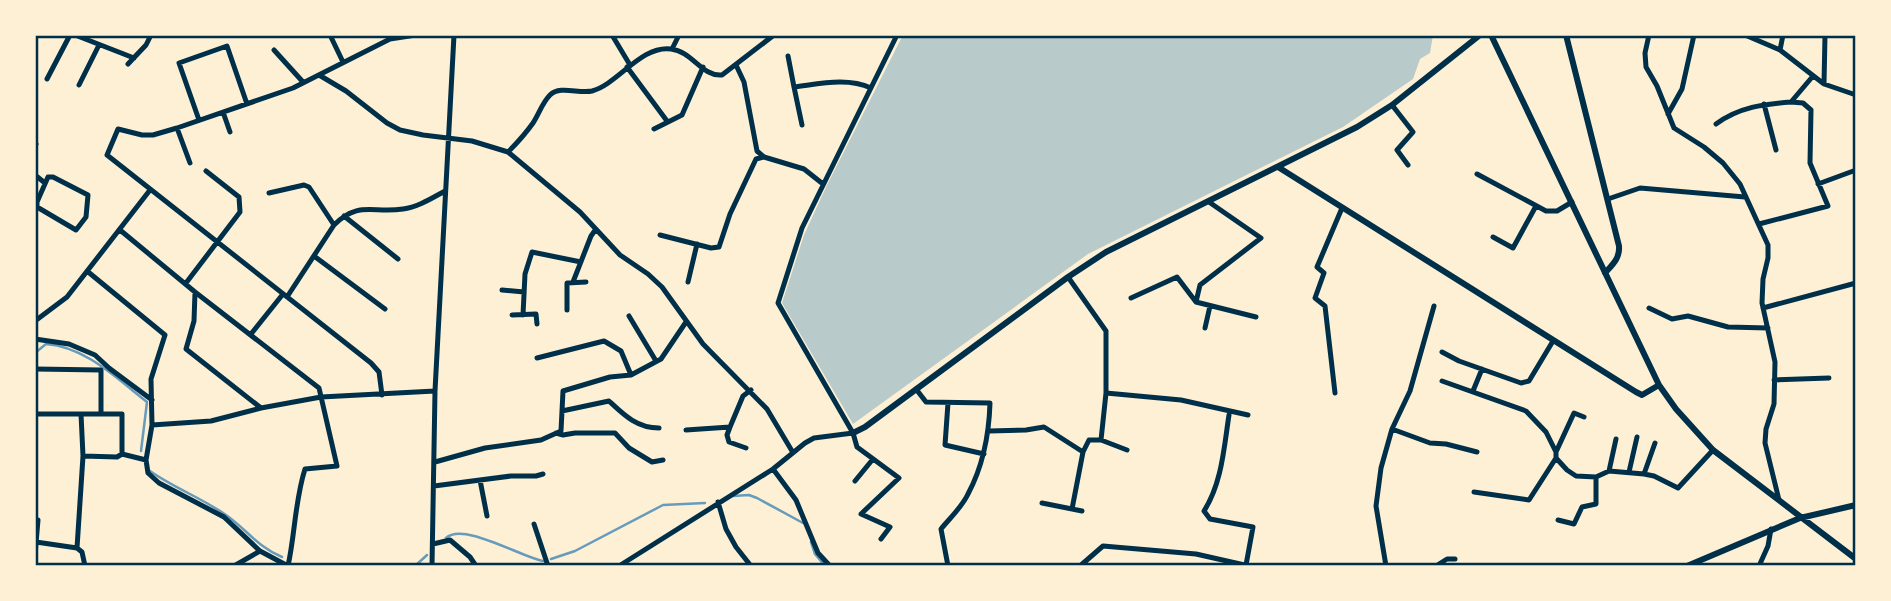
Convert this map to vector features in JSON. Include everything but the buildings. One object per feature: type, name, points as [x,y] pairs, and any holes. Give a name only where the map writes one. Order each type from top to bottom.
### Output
[{"type":"street","points":[[47,79],[72,35],[134,58]]},
{"type":"street","points":[[128,64],[146,46],[150,35]]},
{"type":"street","points":[[330,35],[343,62]]},
{"type":"street","points":[[383,395],[379,372],[371,363],[107,155],[118,129],[153,135],[177,128],[293,88],[389,37],[416,35]]},
{"type":"street","points":[[432,566],[435,391],[453,35]]},
{"type":"street","points":[[612,35],[629,66],[667,121]]},
{"type":"street","points":[[672,48],[679,35]]},
{"type":"street","points":[[508,152],[555,92],[591,92],[651,53],[672,48],[694,60],[708,73],[722,75],[774,35]]},
{"type":"street","points":[[881,539],[890,527],[861,514],[900,478],[857,447],[853,433],[778,303],[802,228],[898,35]]},
{"type":"street","points":[[619,566],[773,469],[792,451],[814,438],[853,433],[1068,276],[1106,252],[1357,127],[1392,106],[1480,35]]},
{"type":"street","points":[[1491,35],[1659,385],[1676,409],[1713,450],[1856,559]]},
{"type":"street","points":[[1566,35],[1620,253],[1605,273]]},
{"type":"street","points":[[1649,35],[1645,53],[1646,67],[1674,128],[1723,163],[1740,184],[1768,245],[1763,279],[1763,308],[1774,350],[1774,404],[1766,429],[1765,443],[1779,502]]},
{"type":"street","points":[[1668,114],[1682,89],[1694,35]]},
{"type":"street","points":[[1745,35],[1780,50],[1824,84],[1856,95]]},
{"type":"street","points":[[1780,50],[1783,35]]},
{"type":"street","points":[[1824,84],[1825,35]]},
{"type":"street","points":[[79,85],[99,45]]},
{"type":"street","points":[[199,120],[179,63],[227,47],[247,104]]},
{"type":"street","points":[[274,50],[303,82]]},
{"type":"street","points":[[788,56],[802,125]]},
{"type":"street","points":[[736,65],[744,82],[757,151],[764,157],[804,169],[823,184]]},
{"type":"street","points":[[654,130],[682,115],[703,67]]},
{"type":"street","points":[[319,75],[401,130],[472,141],[508,152],[580,212],[620,255],[662,287],[703,344],[751,390],[777,423],[792,451]]},
{"type":"street","points":[[1791,102],[1813,76]]},
{"type":"street","points":[[794,87],[859,82],[871,88]]},
{"type":"street","points":[[1716,124],[1742,110],[1764,104],[1802,103],[1811,110],[1810,163],[1828,206],[1759,225]]},
{"type":"street","points":[[1764,104],[1776,150]]},
{"type":"street","points":[[1392,106],[1413,132],[1397,149],[1408,165]]},
{"type":"street","points":[[223,112],[230,132]]},
{"type":"street","points":[[177,128],[190,163]]},
{"type":"street","points":[[660,235],[710,248],[719,247],[730,214],[756,159],[764,157]]},
{"type":"street","points":[[1278,167],[1636,392],[1642,395],[1659,385]]},
{"type":"street","points":[[1818,184],[1856,170]]},
{"type":"street","points":[[186,283],[240,212],[239,197],[206,171]]},
{"type":"street","points":[[1477,174],[1546,211],[1557,211],[1572,202]]},
{"type":"street","points":[[35,175],[45,183]]},
{"type":"street","points":[[48,177],[53,177],[88,195],[86,217],[76,230],[37,207],[45,183],[48,177]]},
{"type":"street","points":[[269,193],[304,185],[309,187],[334,225]]},
{"type":"street","points":[[1608,199],[1640,188],[1745,197]]},
{"type":"street","points":[[35,321],[67,297],[150,190]]},
{"type":"street","points":[[251,334],[285,295],[334,225],[344,216],[352,211],[404,209],[445,191]]},
{"type":"street","points":[[1196,302],[1200,285],[1261,238],[1209,202]]},
{"type":"street","points":[[1493,237],[1513,248],[1536,206]]},
{"type":"street","points":[[1335,393],[1325,306],[1315,298],[1324,273],[1317,267],[1342,208]]},
{"type":"street","points":[[344,216],[398,259]]},
{"type":"street","points":[[573,282],[596,229]]},
{"type":"street","points":[[87,271],[165,335],[151,379],[152,425],[146,460],[148,473],[159,483],[224,517],[260,551],[288,566],[296,530],[299,489],[305,469],[337,466],[319,388],[120,230]]},
{"type":"street","points":[[688,282],[696,244]]},
{"type":"street","points":[[523,314],[525,274],[532,252],[581,262]]},
{"type":"street","points":[[314,256],[385,309]]},
{"type":"street","points":[[1068,276],[1106,331],[1106,393],[1101,440]]},
{"type":"street","points":[[1131,298],[1177,277],[1196,302],[1256,317]]},
{"type":"street","points":[[567,310],[567,283],[586,282]]},
{"type":"street","points":[[1763,308],[1856,284]]},
{"type":"street","points":[[502,290],[524,292]]},
{"type":"street","points":[[195,292],[194,321],[186,349],[261,408]]},
{"type":"street","points":[[1205,328],[1210,306]]},
{"type":"street","points":[[1386,566],[1379,534],[1376,494],[1392,429],[1410,391],[1434,306]]},
{"type":"street","points":[[1649,308],[1672,319],[1688,316],[1728,327],[1768,328]]},
{"type":"street","points":[[512,315],[536,314],[537,324]]},
{"type":"street","points":[[629,316],[656,361]]},
{"type":"street","points":[[435,463],[485,448],[541,440],[561,431],[563,391],[610,377],[631,375],[661,359],[686,322]]},
{"type":"street","points":[[35,339],[69,344],[95,355],[152,400]]},
{"type":"street","points":[[537,358],[604,341],[621,351],[631,375]]},
{"type":"street","points":[[1442,352],[1521,383],[1529,381],[1553,341]]},
{"type":"street","points":[[35,369],[101,370],[101,414]]},
{"type":"street","points":[[1472,391],[1482,369]]},
{"type":"street","points":[[1774,380],[1829,378]]},
{"type":"street","points":[[1442,381],[1525,411],[1546,432],[1556,455],[1567,470],[1576,476],[1596,477],[1609,471],[1629,472],[1654,476],[1678,488],[1713,450]]},
{"type":"street","points":[[916,388],[926,402],[990,403],[989,431],[984,454],[967,496],[941,529],[948,566]]},
{"type":"street","points":[[746,448],[729,442],[727,435],[743,396],[751,390]]},
{"type":"street","points":[[152,425],[211,421],[321,397],[435,391]]},
{"type":"street","points":[[1106,393],[1181,400],[1248,415]]},
{"type":"street","points":[[562,411],[609,401],[626,417],[645,428],[659,428]]},
{"type":"street","points":[[948,402],[945,445],[984,454]]},
{"type":"street","points":[[1474,492],[1529,500],[1556,455],[1574,413],[1584,416]]},
{"type":"street","points":[[35,414],[122,414],[122,454]]},
{"type":"street","points":[[77,548],[83,456],[81,414]]},
{"type":"street","points":[[1082,565],[1102,546],[1196,554],[1248,566],[1253,527],[1210,519],[1204,511],[1218,479],[1229,415]]},
{"type":"street","points":[[686,430],[730,427]]},
{"type":"street","points":[[989,431],[1044,427],[1083,452]]},
{"type":"street","points":[[1392,429],[1430,443],[1446,444],[1477,453]]},
{"type":"street","points":[[556,433],[615,433],[629,448],[652,462],[663,460]]},
{"type":"street","points":[[1629,472],[1637,437]]},
{"type":"street","points":[[1609,471],[1616,439]]},
{"type":"street","points":[[1072,509],[1083,452],[1089,440],[1101,440],[1127,450]]},
{"type":"street","points":[[1644,474],[1656,443]]},
{"type":"street","points":[[83,456],[117,457],[122,454],[146,460]]},
{"type":"street","points":[[855,481],[873,459]]},
{"type":"street","points":[[773,469],[796,500],[814,544],[823,560],[830,566]]},
{"type":"street","points":[[435,486],[540,475],[539,484]]},
{"type":"street","points":[[1558,520],[1574,524],[1582,507],[1596,504],[1596,477]]},
{"type":"street","points":[[480,480],[488,516]]},
{"type":"street","points":[[718,502],[726,529],[751,566]]},
{"type":"street","points":[[1042,503],[1082,511]]},
{"type":"street","points":[[1687,566],[1800,517],[1856,505]]},
{"type":"street","points":[[35,520],[38,520],[35,555]]},
{"type":"street","points":[[533,528],[548,566]]},
{"type":"street","points":[[1759,566],[1768,546],[1771,529]]},
{"type":"street","points":[[433,544],[450,540],[470,557],[476,566]]},
{"type":"street","points":[[36,542],[77,548],[82,552],[85,566]]},
{"type":"street","points":[[234,566],[260,551]]},
{"type":"street","points":[[1436,566],[1447,559],[1455,559]]},
{"type":"shaded area","points":[[903,35],[1433,35],[1430,53],[1420,59],[1413,79],[1343,127],[1088,254],[853,424],[782,303],[804,235]]},
{"type":"waterway","points":[[35,353],[46,344],[74,351],[100,365],[147,402],[141,451]]},
{"type":"waterway","points":[[150,471],[217,509],[266,549],[282,557]]},
{"type":"waterway","points":[[733,496],[749,495],[757,498],[803,523]]},
{"type":"waterway","points":[[551,559],[575,551],[663,505],[705,503]]},
{"type":"waterway","points":[[446,538],[454,534],[478,537],[543,561]]},
{"type":"waterway","points":[[811,542],[815,554],[825,566]]},
{"type":"waterway","points":[[415,566],[427,555]]},
{"type":"waterway","points":[[318,566],[328,566]]}]
